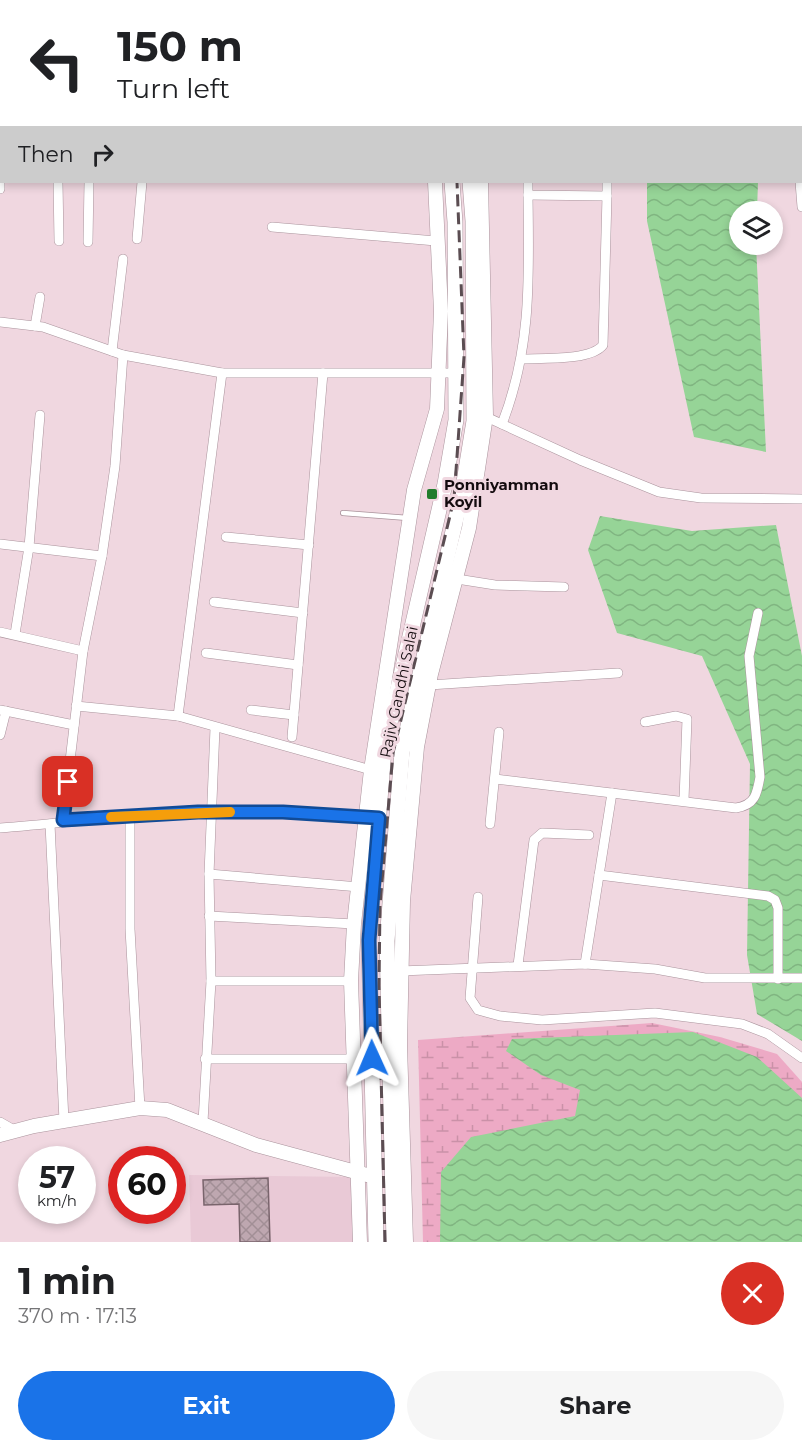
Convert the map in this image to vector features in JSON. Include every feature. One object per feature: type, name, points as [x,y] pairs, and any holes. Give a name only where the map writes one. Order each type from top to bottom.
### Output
[{"type":"main road","name":"Rajiv Gandhi Salai","points":[[376,1242],[369,940],[372,818],[384,749],[445,484],[456,420],[455,222],[452,183]]},
{"type":"main road","name":"Rajiv Gandhi Salai","points":[[394,1242],[387,941],[402,752],[480,414],[470,183]]},
{"type":"street","points":[[0,152],[0,189]]},
{"type":"street","points":[[58,183],[59,241]]},
{"type":"street","points":[[88,242],[89,183]]},
{"type":"street","points":[[137,239],[142,183]]},
{"type":"street","points":[[360,1242],[351,981],[354,924],[372,818],[371,770],[414,490],[437,409],[441,310],[435,183]]},
{"type":"street","points":[[406,1242],[400,971],[402,901],[417,747],[429,685],[469,528],[480,414],[481,183]]},
{"type":"street","points":[[502,424],[516,389],[529,300],[528,183]]},
{"type":"street","points":[[522,359],[585,355],[598,352],[603,345],[607,183]]},
{"type":"street","points":[[800,183],[802,207]]},
{"type":"street","points":[[528,195],[607,196]]},
{"type":"street","points":[[272,226],[436,241]]},
{"type":"street","points":[[112,351],[123,259]]},
{"type":"street","points":[[35,326],[40,297]]},
{"type":"street","points":[[0,322],[55,330],[123,355],[222,373],[456,373]]},
{"type":"street","points":[[63,820],[83,651],[102,556],[115,466],[123,355]]},
{"type":"street","points":[[178,716],[222,373]]},
{"type":"street","points":[[292,737],[323,373]]},
{"type":"street","points":[[480,414],[580,460],[659,492],[701,498],[802,500]]},
{"type":"street","points":[[15,634],[29,547],[40,415]]},
{"type":"street","points":[[226,537],[309,545]]},
{"type":"street","points":[[0,544],[102,556]]},
{"type":"street","points":[[457,579],[495,585],[564,587]]},
{"type":"street","points":[[214,602],[303,613]]},
{"type":"street","points":[[495,779],[736,808],[747,806],[757,795],[760,777],[749,656],[758,613]]},
{"type":"street","points":[[0,632],[83,651]]},
{"type":"street","points":[[206,653],[298,665]]},
{"type":"street","points":[[429,685],[618,673]]},
{"type":"street","points":[[76,706],[178,716],[371,770]]},
{"type":"street","points":[[0,735],[3,710],[74,725]]},
{"type":"street","points":[[251,710],[294,715]]},
{"type":"street","points":[[645,722],[676,716],[687,719],[684,800]]},
{"type":"street","points":[[203,1122],[211,981],[209,874],[215,728]]},
{"type":"street","points":[[490,824],[499,732]]},
{"type":"street","points":[[585,964],[612,793]]},
{"type":"street","points":[[0,828],[50,824],[63,820],[211,812],[372,818]]},
{"type":"street","points":[[130,816],[130,929],[140,1108]]},
{"type":"street","points":[[50,824],[64,1121]]},
{"type":"street","points":[[518,965],[534,840],[542,833],[589,835]]},
{"type":"street","points":[[209,874],[359,887]]},
{"type":"street","points":[[599,876],[768,896],[775,900],[778,908],[778,979]]},
{"type":"street","points":[[478,897],[470,998],[478,1010],[501,1016],[542,1020],[655,1013],[742,1024],[768,1034],[802,1058]]},
{"type":"street","points":[[210,916],[354,924]]},
{"type":"street","points":[[400,971],[585,964],[655,969],[705,978],[802,978]]},
{"type":"street","points":[[211,981],[351,981]]},
{"type":"street","points":[[205,1059],[353,1059]]},
{"type":"street","points":[[0,1135],[14,1130],[140,1108],[179,1113],[256,1145],[375,1176]]},
{"type":"street","points":[[0,1122],[14,1130]]},
{"type":"lane","points":[[343,513],[411,518]]},
{"type":"shaded area","points":[[189,1175],[354,1177],[356,1242],[191,1242]]},
{"type":"green space","points":[[652,1023],[720,1037],[777,1054],[802,1082],[802,1242],[423,1242],[418,1040]]},
{"type":"water","points":[[647,183],[758,183],[757,201],[729,201],[729,255],[756,255],[766,452],[694,437],[647,221]]},
{"type":"water","points":[[600,516],[692,531],[776,525],[802,656],[802,1041],[757,1014],[747,955],[750,764],[702,656],[617,633],[588,550]]},
{"type":"water","points":[[693,1032],[757,1057],[802,1098],[802,1242],[440,1242],[441,1172],[471,1137],[575,1116],[580,1090],[541,1075],[506,1051],[512,1039]]},
{"type":"building","points":[[268,1178],[270,1242],[240,1242],[239,1204],[204,1205],[203,1180]]},
{"type":"railway","points":[[385,1242],[379,986],[380,905],[393,753],[454,499],[464,357],[457,183]]},
{"type":"slow traffic","points":[[111,817],[230,812]]},
{"type":"place","name":"Ponniyamman Koyil","points":[[432,494]]},
{"type":"route","points":[[68,782],[63,820],[198,812],[283,812],[379,818],[369,940],[372,1058]]}]
